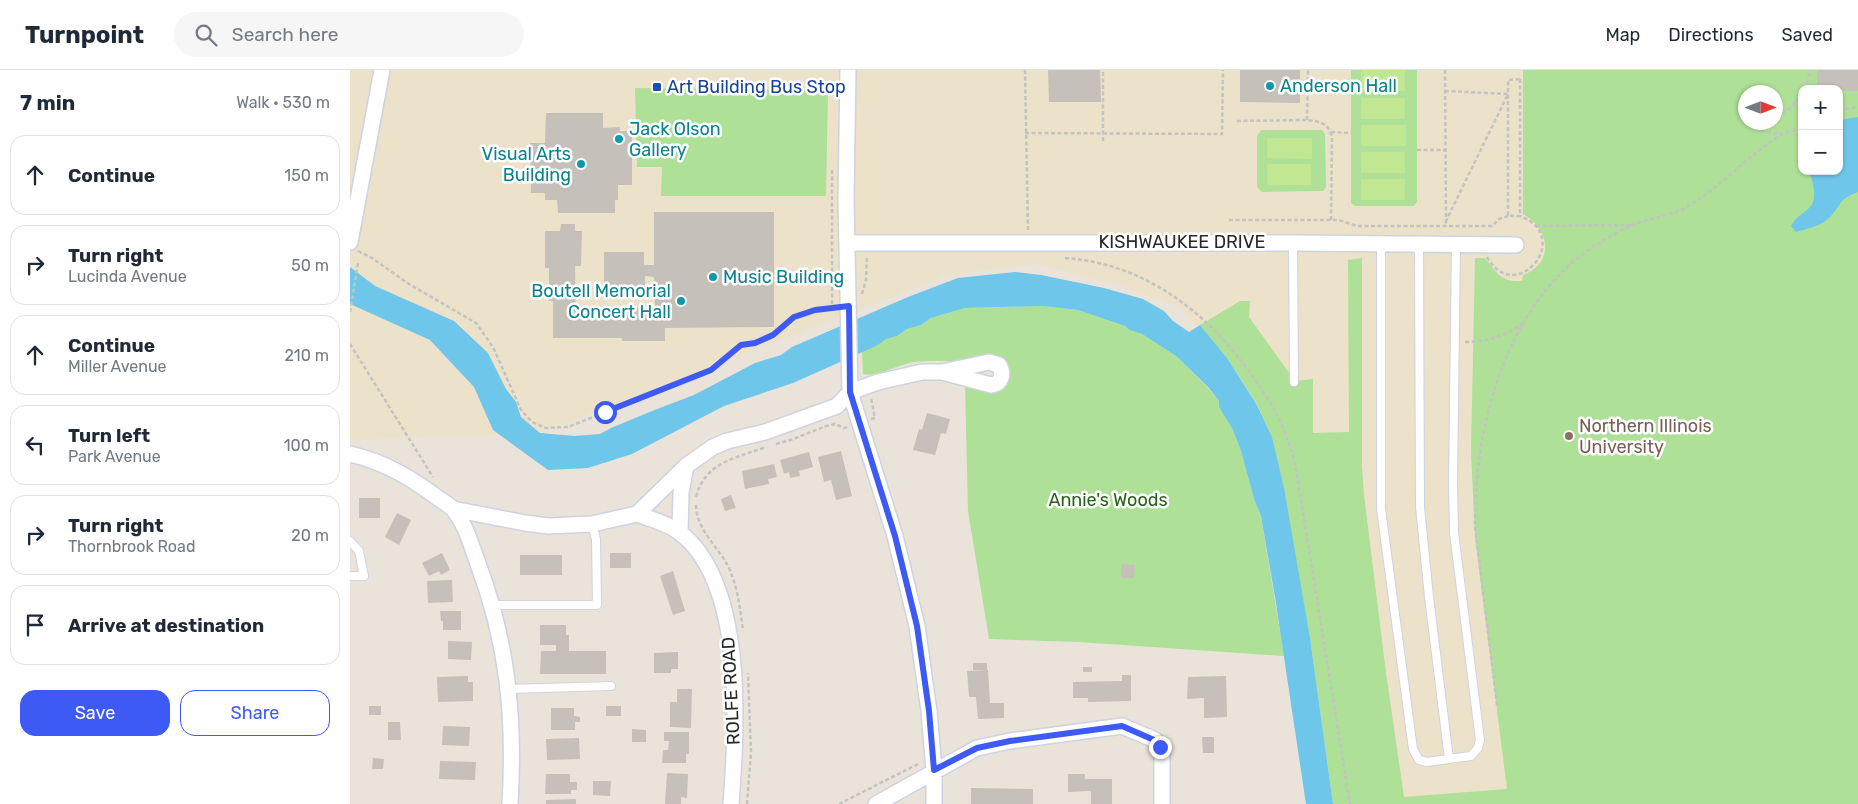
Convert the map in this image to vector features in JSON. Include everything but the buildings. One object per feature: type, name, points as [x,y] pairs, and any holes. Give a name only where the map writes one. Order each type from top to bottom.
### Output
[{"type":"street","points":[[353,246],[382,70]]},
{"type":"street","points":[[848,70],[846,201],[850,392],[895,536],[917,626],[929,711],[928,766],[934,804]]},
{"type":"street","name":"KISHWAUKEE DRIVE","points":[[848,243],[1418,243],[1516,245]]},
{"type":"street","points":[[350,454],[369,458],[388,467],[453,509],[549,526],[592,524],[637,514],[686,466],[703,453],[720,444],[765,432],[837,406],[850,392],[878,382],[922,372],[942,372]]},
{"type":"street","points":[[680,532],[681,492],[686,466]]},
{"type":"street","points":[[453,509],[466,533],[493,605],[506,666],[512,747],[510,804]]},
{"type":"street","name":"ROLFE ROAD","points":[[637,514],[671,526],[680,532],[694,546],[713,576],[728,629],[732,651],[735,703],[734,771],[731,804]]},
{"type":"street","points":[[928,766],[977,748],[1010,741],[1122,726],[1154,740],[1160,747],[1162,756],[1162,804]]},
{"type":"street","points":[[876,804],[924,778],[928,766]]},
{"type":"lane","points":[[1293,243],[1294,382]]},
{"type":"lane","points":[[1381,243],[1381,509],[1413,749],[1419,760],[1427,762],[1472,756],[1478,748],[1480,740],[1454,533],[1456,244]]},
{"type":"lane","points":[[1418,243],[1420,507],[1449,759]]},
{"type":"lane","points":[[493,605],[597,605],[596,539],[592,524]]},
{"type":"lane","points":[[350,541],[360,551],[364,576],[350,576]]},
{"type":"lane","points":[[508,689],[611,686]]},
{"type":"path","points":[[1026,70],[1025,134],[1028,242]]},
{"type":"path","points":[[1103,70],[1103,140]]},
{"type":"path","points":[[1025,134],[1222,134],[1223,70]]},
{"type":"path","points":[[1307,120],[1308,70]]},
{"type":"path","points":[[1445,70],[1446,226]]},
{"type":"path","points":[[1806,85],[1811,70]]},
{"type":"path","points":[[1229,220],[1340,220],[1357,226],[1492,226],[1499,219],[1508,216],[1520,216],[1520,79],[1508,80],[1508,216]]},
{"type":"path","points":[[1445,91],[1508,94]]},
{"type":"path","points":[[1446,221],[1508,94]]},
{"type":"path","points":[[1783,112],[1793,106],[1798,99]]},
{"type":"path","points":[[1843,109],[1858,107]]},
{"type":"path","points":[[1237,120],[1307,120],[1325,124],[1332,137],[1331,220]]},
{"type":"path","points":[[1497,705],[1475,526],[1476,480],[1482,439],[1490,405],[1502,369],[1524,323],[1544,292],[1560,274],[1591,249],[1633,225],[1671,214],[1688,206],[1784,134],[1798,129]]},
{"type":"path","points":[[1757,130],[1784,134]]},
{"type":"path","points":[[1331,132],[1351,132]]},
{"type":"path","points":[[1417,150],[1445,150]]},
{"type":"path","points":[[1536,226],[1633,225]]},
{"type":"path","points":[[353,246],[409,284],[476,323],[493,346],[521,410],[532,422],[546,428],[568,427],[711,370],[741,345],[755,343],[773,335],[794,317],[815,310],[849,309],[859,305],[866,280],[866,256],[874,256]]},
{"type":"path","points":[[1058,258],[1090,261],[1118,268],[1150,281],[1178,298],[1222,337],[1264,391],[1278,413],[1288,437],[1295,463],[1350,804]]},
{"type":"path","points":[[350,312],[358,263]]},
{"type":"path","points":[[1455,342],[1484,342],[1495,339],[1524,323]]},
{"type":"path","points":[[350,344],[438,484]]},
{"type":"path","points":[[744,640],[735,584],[727,565],[696,514],[696,497],[702,482],[716,465],[724,462],[791,440],[826,426],[835,424],[844,428],[875,418],[869,386]]},
{"type":"path","points":[[747,804],[751,752],[748,669]]},
{"type":"path","points":[[839,804],[928,766]]},
{"type":"shaded area","name":"Northern Illinois University","points":[[350,70],[1858,70],[1858,804],[1340,804],[1297,462],[1258,401],[1180,307],[1121,286],[1038,264],[946,275],[540,433],[350,440]]},
{"type":"green space","points":[[1351,70],[1417,70],[1417,202],[1414,206],[1355,206],[1351,203]]},
{"type":"green space","points":[[1361,70],[1405,70],[1405,91],[1361,91]]},
{"type":"green space","points":[[1523,70],[1817,70],[1817,85],[1798,85],[1798,175],[1843,175],[1843,91],[1858,91],[1858,804],[1333,804],[1310,638],[1272,437],[1257,404],[1227,358],[1200,325],[1240,301],[1250,301],[1249,317],[1295,381],[1313,379],[1313,433],[1349,432],[1348,260],[1362,258],[1362,466],[1364,495],[1386,673],[1404,797],[1507,789],[1475,538],[1471,451],[1475,258],[1485,258],[1497,273],[1504,278],[1522,281],[1523,275],[1533,270],[1540,263],[1544,254],[1543,237],[1539,228],[1523,214]]},
{"type":"green space","points":[[635,88],[828,91],[826,196],[661,196],[662,167],[637,167]]},
{"type":"green space","points":[[1361,98],[1405,98],[1405,119],[1361,119]]},
{"type":"green space","points":[[1361,125],[1406,125],[1406,146],[1361,146]]},
{"type":"green space","points":[[1261,130],[1322,130],[1325,134],[1326,187],[1323,191],[1262,192],[1257,187],[1257,136]]},
{"type":"green space","points":[[1267,138],[1312,138],[1312,159],[1267,158]]},
{"type":"green space","points":[[1361,152],[1405,152],[1405,173],[1361,173]]},
{"type":"green space","points":[[1267,164],[1311,164],[1311,185],[1267,185]]},
{"type":"green space","points":[[1361,179],[1405,179],[1405,200],[1361,200]]},
{"type":"green space","name":"Annie's Woods","points":[[1042,306],[1078,310],[1125,326],[1129,330],[1142,334],[1176,356],[1219,401],[1219,407],[1233,430],[1241,451],[1254,499],[1261,516],[1284,656],[1079,642],[989,639],[968,511],[965,383],[1008,377],[977,364],[943,361],[908,363],[868,375],[863,374],[862,352],[886,339],[897,336],[907,329],[921,325],[931,318],[965,308]]},
{"type":"water","points":[[1858,117],[1858,192],[1843,200],[1826,221],[1796,232],[1791,226],[1811,206],[1813,201],[1814,191],[1810,175],[1843,175],[1843,119]]},
{"type":"water","points":[[350,267],[375,286],[454,321],[488,353],[506,389],[516,402],[521,417],[540,433],[575,436],[600,434],[694,395],[755,363],[781,355],[792,347],[908,297],[958,278],[1015,272],[1041,275],[1104,288],[1143,299],[1164,311],[1173,321],[1189,332],[1200,325],[1227,358],[1257,405],[1272,437],[1284,488],[1310,638],[1333,804],[1306,804],[1261,516],[1233,430],[1219,407],[1219,401],[1209,388],[1176,356],[1142,334],[1129,330],[1125,326],[1078,310],[1042,306],[965,308],[931,318],[921,325],[907,329],[876,346],[793,383],[724,406],[632,454],[588,468],[548,470],[493,430],[474,387],[430,340],[350,304]]},
{"type":"place","name":"Anderson Hall","points":[[1270,86]]},
{"type":"place","name":"Art Building Bus Stop","points":[[657,87]]},
{"type":"place","name":"Jack Olson Gallery","points":[[619,139]]},
{"type":"place","name":"Visual Arts Building","points":[[581,164]]},
{"type":"place","name":"Music Building","points":[[713,277]]},
{"type":"place","name":"Boutell Memorial Concert Hall","points":[[681,301]]},
{"type":"place","name":"Northern Illinois University","points":[[1569,436]]},
{"type":"route","points":[[605,412],[711,370],[741,345],[755,343],[773,335],[794,317],[815,310],[849,306],[850,392],[895,536],[917,626],[929,711],[934,770],[977,748],[1010,741],[1122,726],[1154,740],[1160,747]]}]
